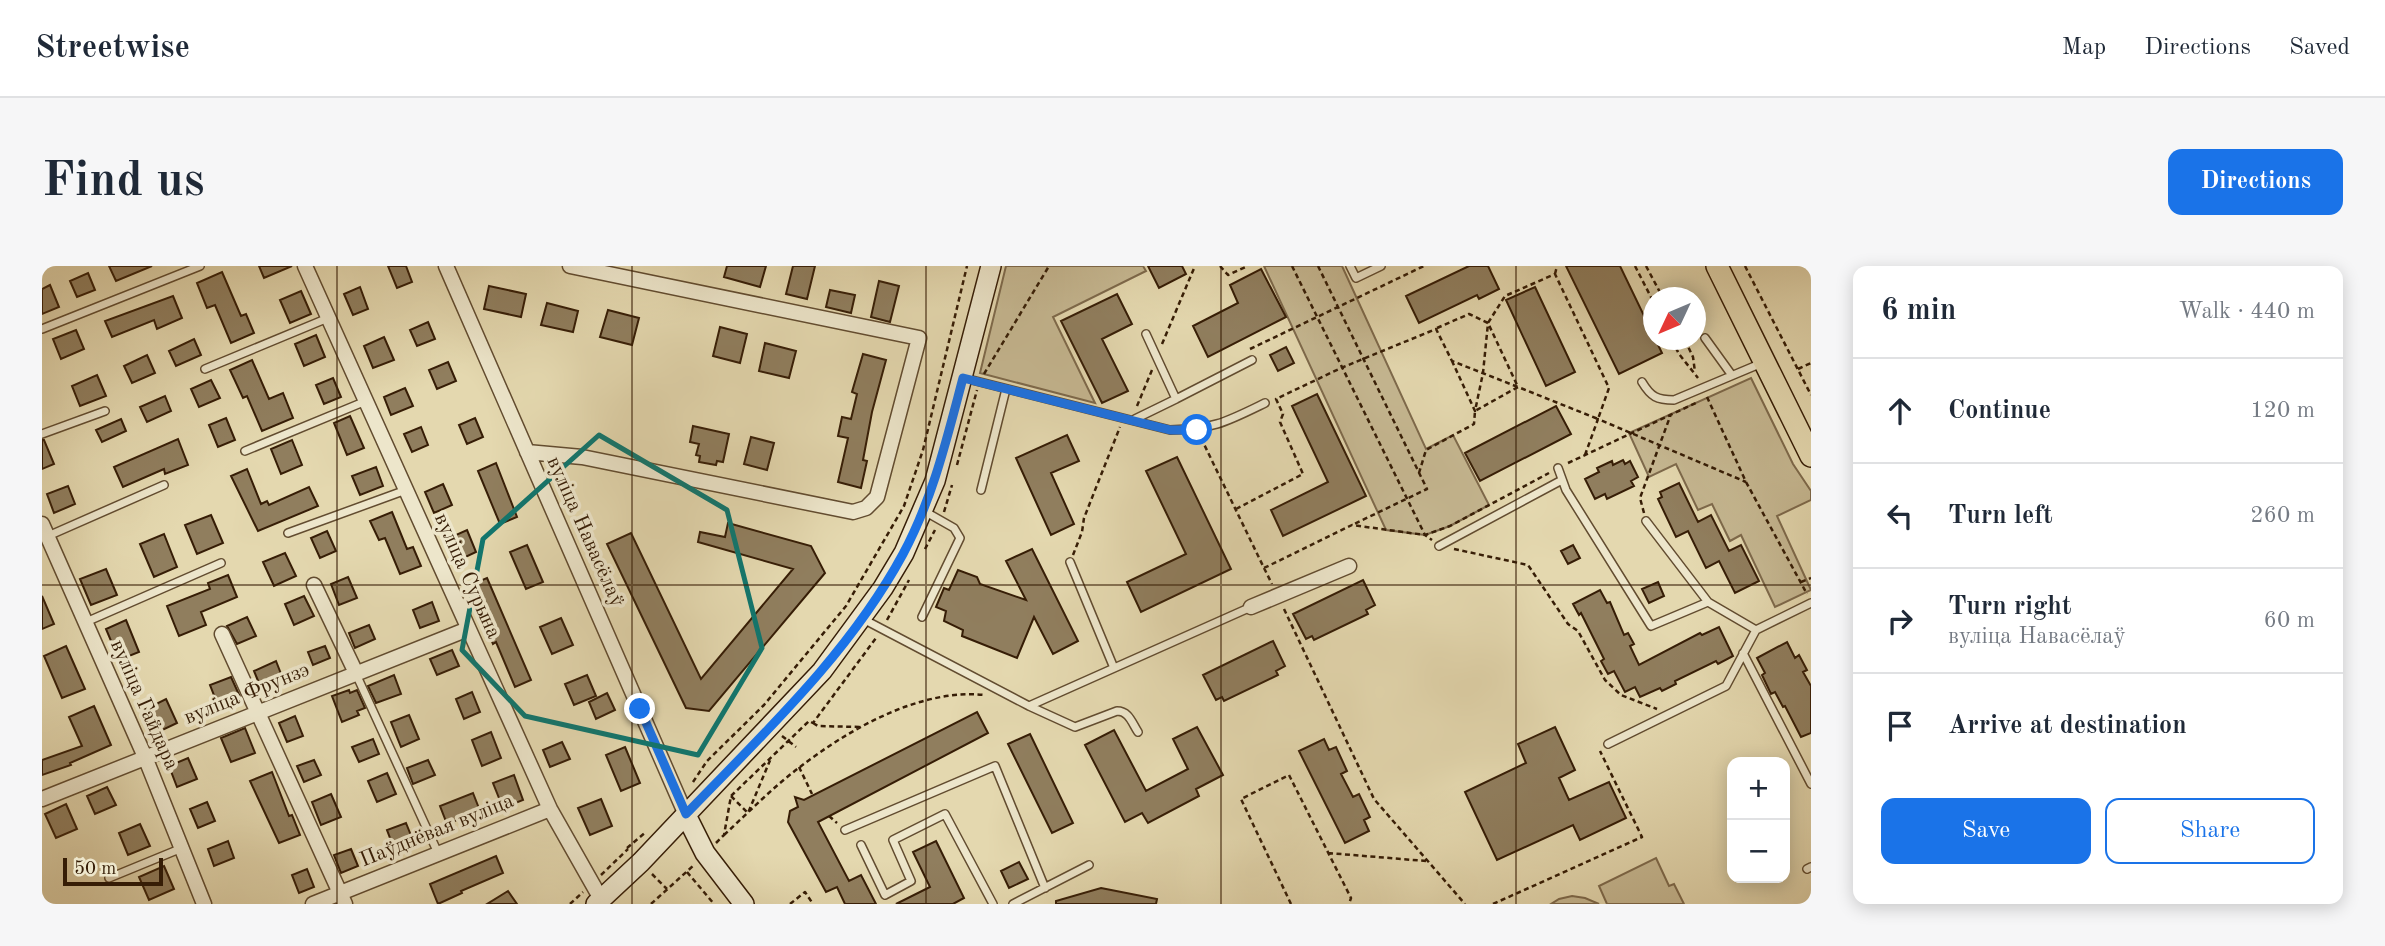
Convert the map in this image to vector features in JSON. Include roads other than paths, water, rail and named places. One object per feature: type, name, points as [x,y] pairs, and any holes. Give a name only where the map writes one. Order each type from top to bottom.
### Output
[{"type":"main road","points":[[598,902],[682,807],[822,671],[862,619],[904,553],[935,481],[991,266]]},
{"type":"main road","points":[[1717,266],[1811,456]]},
{"type":"main road","points":[[682,807],[705,853],[744,904]]},
{"type":"street","name":"вуліца Сурына","points":[[305,266],[550,809],[598,902]]},
{"type":"street","name":"вуліца Навасёлаў","points":[[446,266],[682,807]]},
{"type":"street","points":[[527,452],[582,457],[853,512],[866,508],[877,498],[919,338],[570,266]]},
{"type":"street","name":"вуліца Гайдара","points":[[45,530],[145,757],[204,904]]},
{"type":"street","points":[[1251,607],[1349,566]]},
{"type":"street","points":[[314,584],[356,673]]},
{"type":"street","name":"вуліца Фрунзэ","points":[[42,799],[468,629]]},
{"type":"street","name":"Паўднёвая вуліца","points":[[222,634],[342,898]]},
{"type":"street","name":"Паўднёвая вуліца","points":[[313,904],[342,898],[438,853],[550,809]]},
{"type":"lane","points":[[42,329],[200,266]]},
{"type":"lane","points":[[1350,266],[1356,278],[1381,266]]},
{"type":"lane","points":[[205,369],[328,318]]},
{"type":"lane","points":[[1146,334],[1175,399]]},
{"type":"lane","points":[[1706,339],[1731,374]]},
{"type":"lane","points":[[963,378],[1123,419],[1175,399],[1252,360]]},
{"type":"lane","points":[[1642,382],[1649,393],[1659,400],[1674,400],[1764,362]]},
{"type":"lane","points":[[981,490],[1006,389]]},
{"type":"lane","points":[[246,451],[366,401]]},
{"type":"lane","points":[[1135,416],[1170,430],[1197,430],[1218,426],[1265,403]]},
{"type":"lane","points":[[42,434],[105,411]]},
{"type":"lane","points":[[1558,468],[1566,490],[1651,626],[1709,602]]},
{"type":"lane","points":[[1439,546],[1562,480]]},
{"type":"lane","points":[[45,530],[164,485]]},
{"type":"lane","points":[[288,533],[406,490]]},
{"type":"lane","points":[[922,617],[960,538],[954,528],[923,511]]},
{"type":"lane","points":[[1646,521],[1709,602],[1756,630]]},
{"type":"lane","points":[[1070,562],[1114,668]]},
{"type":"lane","points":[[86,622],[221,563]]},
{"type":"lane","points":[[1608,744],[1726,686],[1756,630],[1811,603]]},
{"type":"lane","points":[[1029,706],[1251,607]]},
{"type":"lane","points":[[862,619],[1075,727],[1122,711],[1128,715],[1138,732]]},
{"type":"lane","points":[[1743,653],[1811,784]]},
{"type":"lane","points":[[356,673],[438,853]]},
{"type":"lane","points":[[845,830],[995,765],[1045,888]]},
{"type":"lane","points":[[861,845],[885,895],[911,881],[893,840],[945,814],[993,904]]},
{"type":"lane","points":[[109,878],[183,848]]},
{"type":"lane","points":[[1013,904],[1089,865]]}]
